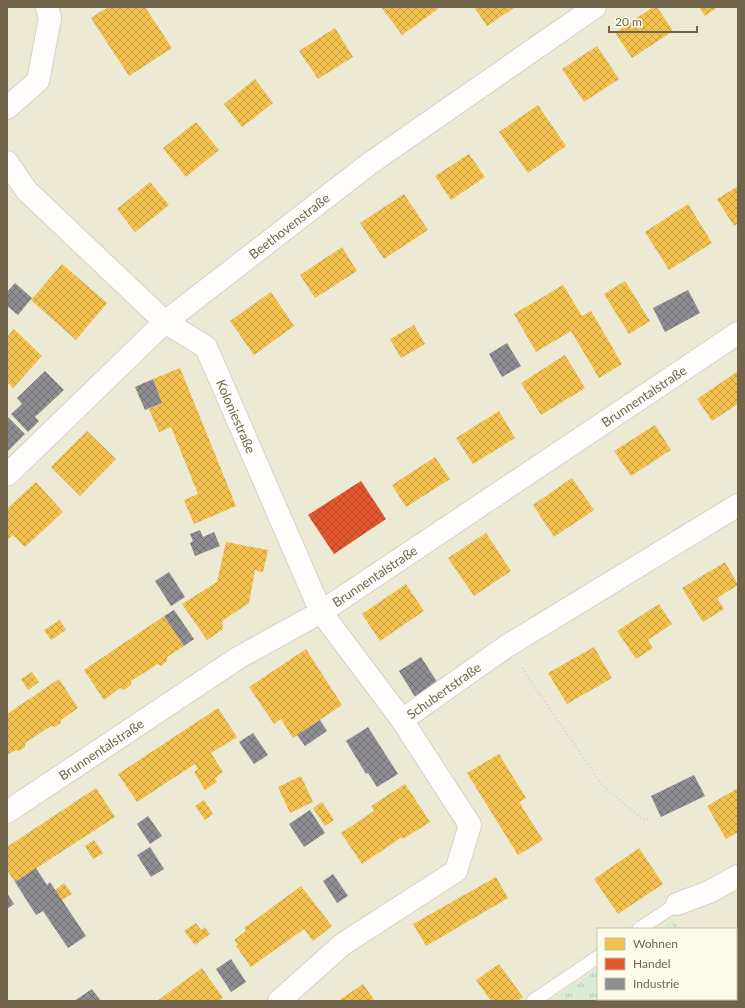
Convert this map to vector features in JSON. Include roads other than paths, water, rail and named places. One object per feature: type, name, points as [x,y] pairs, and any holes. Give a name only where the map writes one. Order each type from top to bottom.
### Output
[{"type":"street","points":[[7,108],[38,81],[50,18],[47,7]]},
{"type":"street","name":"Beethovenstraße","points":[[7,475],[165,322],[369,164],[595,7]]},
{"type":"street","name":"Koloniestraße","points":[[7,162],[27,191],[165,322],[206,347],[321,612],[402,720]]},
{"type":"street","name":"Brunnentalstraße","points":[[7,812],[238,658],[321,612],[738,333]]},
{"type":"street","name":"Schubertstraße","points":[[279,1001],[343,944],[456,871],[470,825],[402,720],[507,646],[738,505]]},
{"type":"street","points":[[677,904],[709,892],[738,876]]},
{"type":"lane","points":[[641,928],[677,904]]},
{"type":"lane","points":[[533,1001],[597,958]]}]
